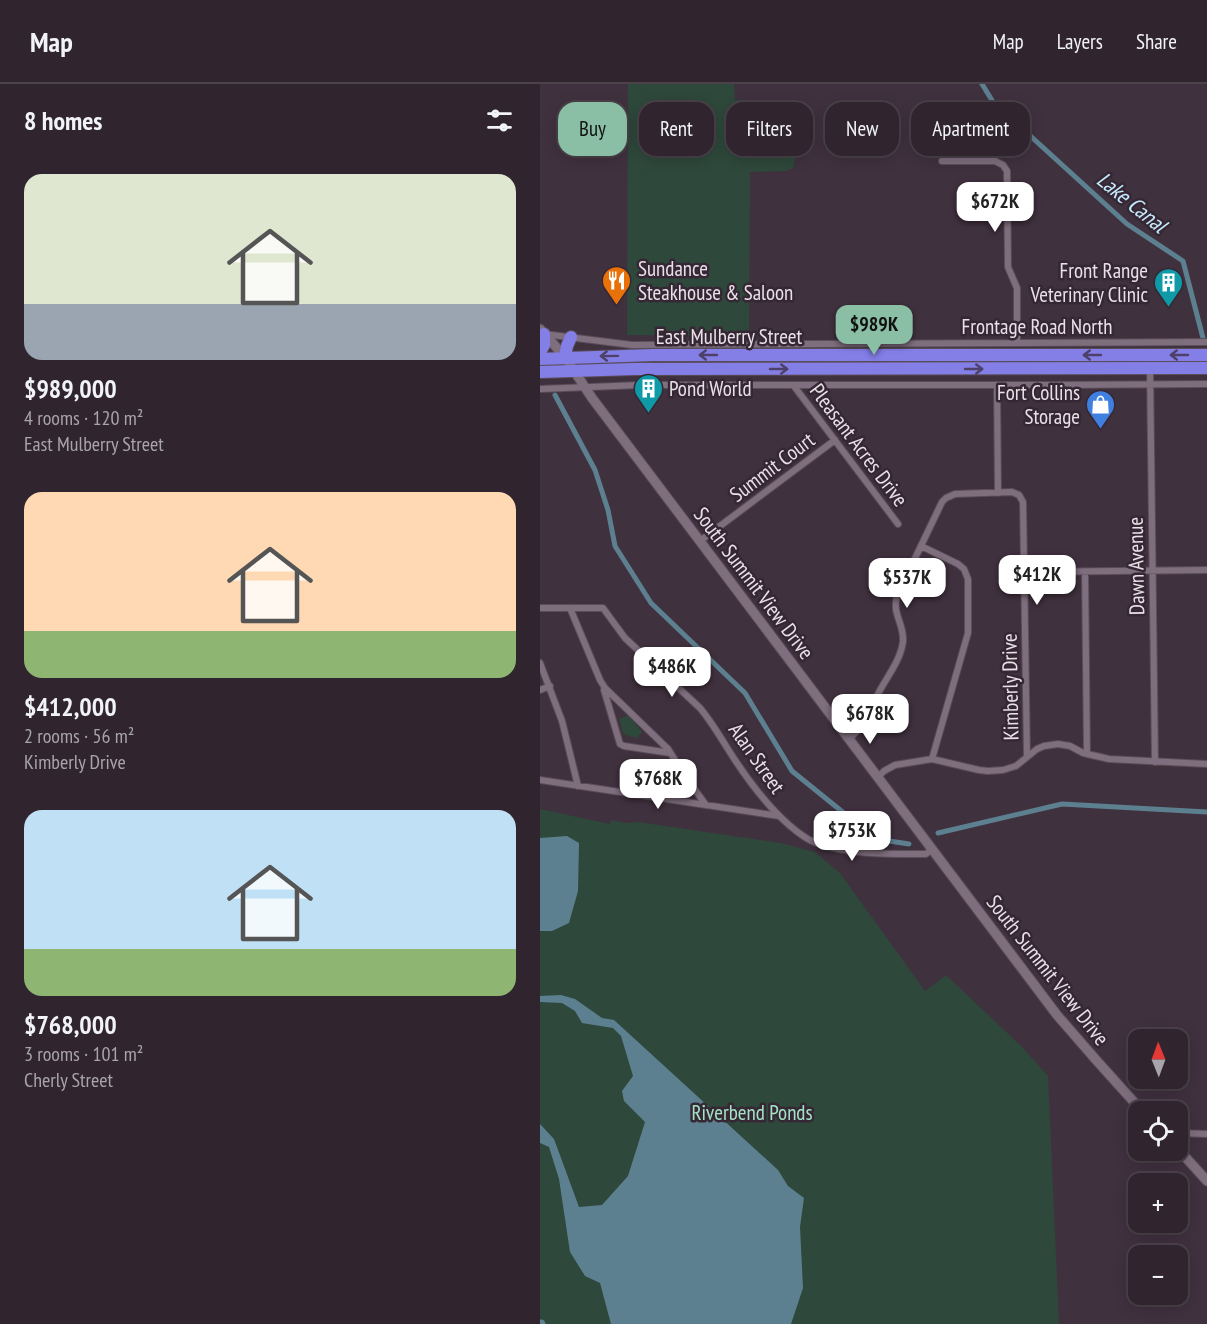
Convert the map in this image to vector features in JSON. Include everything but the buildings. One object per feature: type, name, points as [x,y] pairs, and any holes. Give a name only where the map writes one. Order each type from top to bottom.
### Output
[{"type":"highway","points":[[540,352],[544,345],[542,331]]},
{"type":"highway","points":[[565,357],[571,337]]},
{"type":"highway","name":"East Mulberry Street","points":[[540,359],[653,355],[1150,348],[1207,355]]},
{"type":"highway","name":"East Mulberry Street","points":[[540,372],[634,369],[1207,368]]},
{"type":"street","points":[[942,161],[995,161],[1003,165],[1007,171],[1008,267],[1017,288],[1017,343]]},
{"type":"street","name":"Frontage Road North","points":[[542,331],[632,345],[1017,343],[1150,348],[1207,342]]},
{"type":"street","name":"South Summit View Drive","points":[[542,331],[565,357],[700,541],[1057,1015],[1133,1101]]},
{"type":"street","name":"Dawn Avenue","points":[[1150,368],[1155,762]]},
{"type":"street","points":[[540,389],[662,385],[1207,384]]},
{"type":"street","points":[[849,739],[867,720],[901,650],[903,638],[896,612],[897,596],[942,502],[955,494],[998,492],[997,385]]},
{"type":"street","name":"Pleasant Acres Drive","points":[[794,386],[898,524]]},
{"type":"street","name":"Summit Court","points":[[700,541],[836,441]]},
{"type":"street","name":"Kimberly Drive","points":[[998,492],[1016,493],[1023,502],[1027,758]]},
{"type":"street","points":[[921,546],[961,566],[968,579],[968,633],[932,759]]},
{"type":"street","points":[[1024,572],[1207,570]]},
{"type":"street","points":[[1085,572],[1087,754]]},
{"type":"street","name":"Alan Street","points":[[540,608],[603,608],[625,638],[709,718],[760,796],[780,817]]},
{"type":"street","points":[[570,608],[606,695],[620,744],[670,753]]},
{"type":"street","points":[[540,663],[562,721],[578,786]]},
{"type":"street","points":[[600,680],[670,753],[706,806]]},
{"type":"street","points":[[540,690],[550,686]]},
{"type":"street","points":[[878,777],[895,765],[932,759],[988,771],[1009,769],[1037,749],[1058,744],[1109,759],[1207,764]]},
{"type":"street","points":[[540,780],[780,817],[800,834],[816,843],[836,848],[874,854],[926,854],[932,849]]},
{"type":"street","points":[[1188,1133],[1207,1134]]},
{"type":"street","points":[[1188,1160],[1207,1181]]},
{"type":"green space","points":[[628,84],[734,84],[735,100],[796,100],[796,102],[726,102],[726,156],[795,156],[793,168],[785,171],[750,172],[749,336],[627,335]]},
{"type":"green space","points":[[629,715],[642,732],[637,738],[623,734],[619,719]]},
{"type":"green space","name":"Riverbend Ponds","points":[[540,809],[610,824],[611,820],[626,823],[638,822],[781,843],[815,852],[840,873],[925,991],[946,975],[1022,1047],[1048,1076],[1059,1324],[540,1324]]},
{"type":"water","points":[[567,836],[579,843],[578,891],[569,923],[552,931],[540,931],[540,838]]},
{"type":"water","points":[[561,995],[575,999],[602,1018],[614,1020],[778,1170],[788,1186],[804,1198],[800,1227],[803,1288],[791,1324],[611,1324],[600,1283],[585,1276],[570,1252],[559,1179],[549,1147],[540,1143],[540,1124],[554,1139],[579,1207],[602,1205],[628,1176],[645,1122],[624,1101],[622,1091],[633,1076],[621,1036],[613,1028],[582,1023],[575,1011],[562,1003],[540,1002],[540,996]]},
{"type":"waterway","name":"Lake Canal","points":[[982,84],[993,102],[1127,224],[1183,261],[1203,338]]},
{"type":"waterway","points":[[555,395],[595,470],[608,510],[615,546],[651,603],[745,693],[792,771],[876,839],[909,844]]},
{"type":"waterway","points":[[938,833],[1062,804],[1207,812]]},
{"type":"place","name":"Sundance Steakhouse & Saloon","points":[[617,306]]},
{"type":"place","name":"Front Range Veterinary Clinic","points":[[1169,308]]},
{"type":"place","name":"Pond World","points":[[648,414]]},
{"type":"place","name":"Fort Collins Storage","points":[[1101,430]]}]
